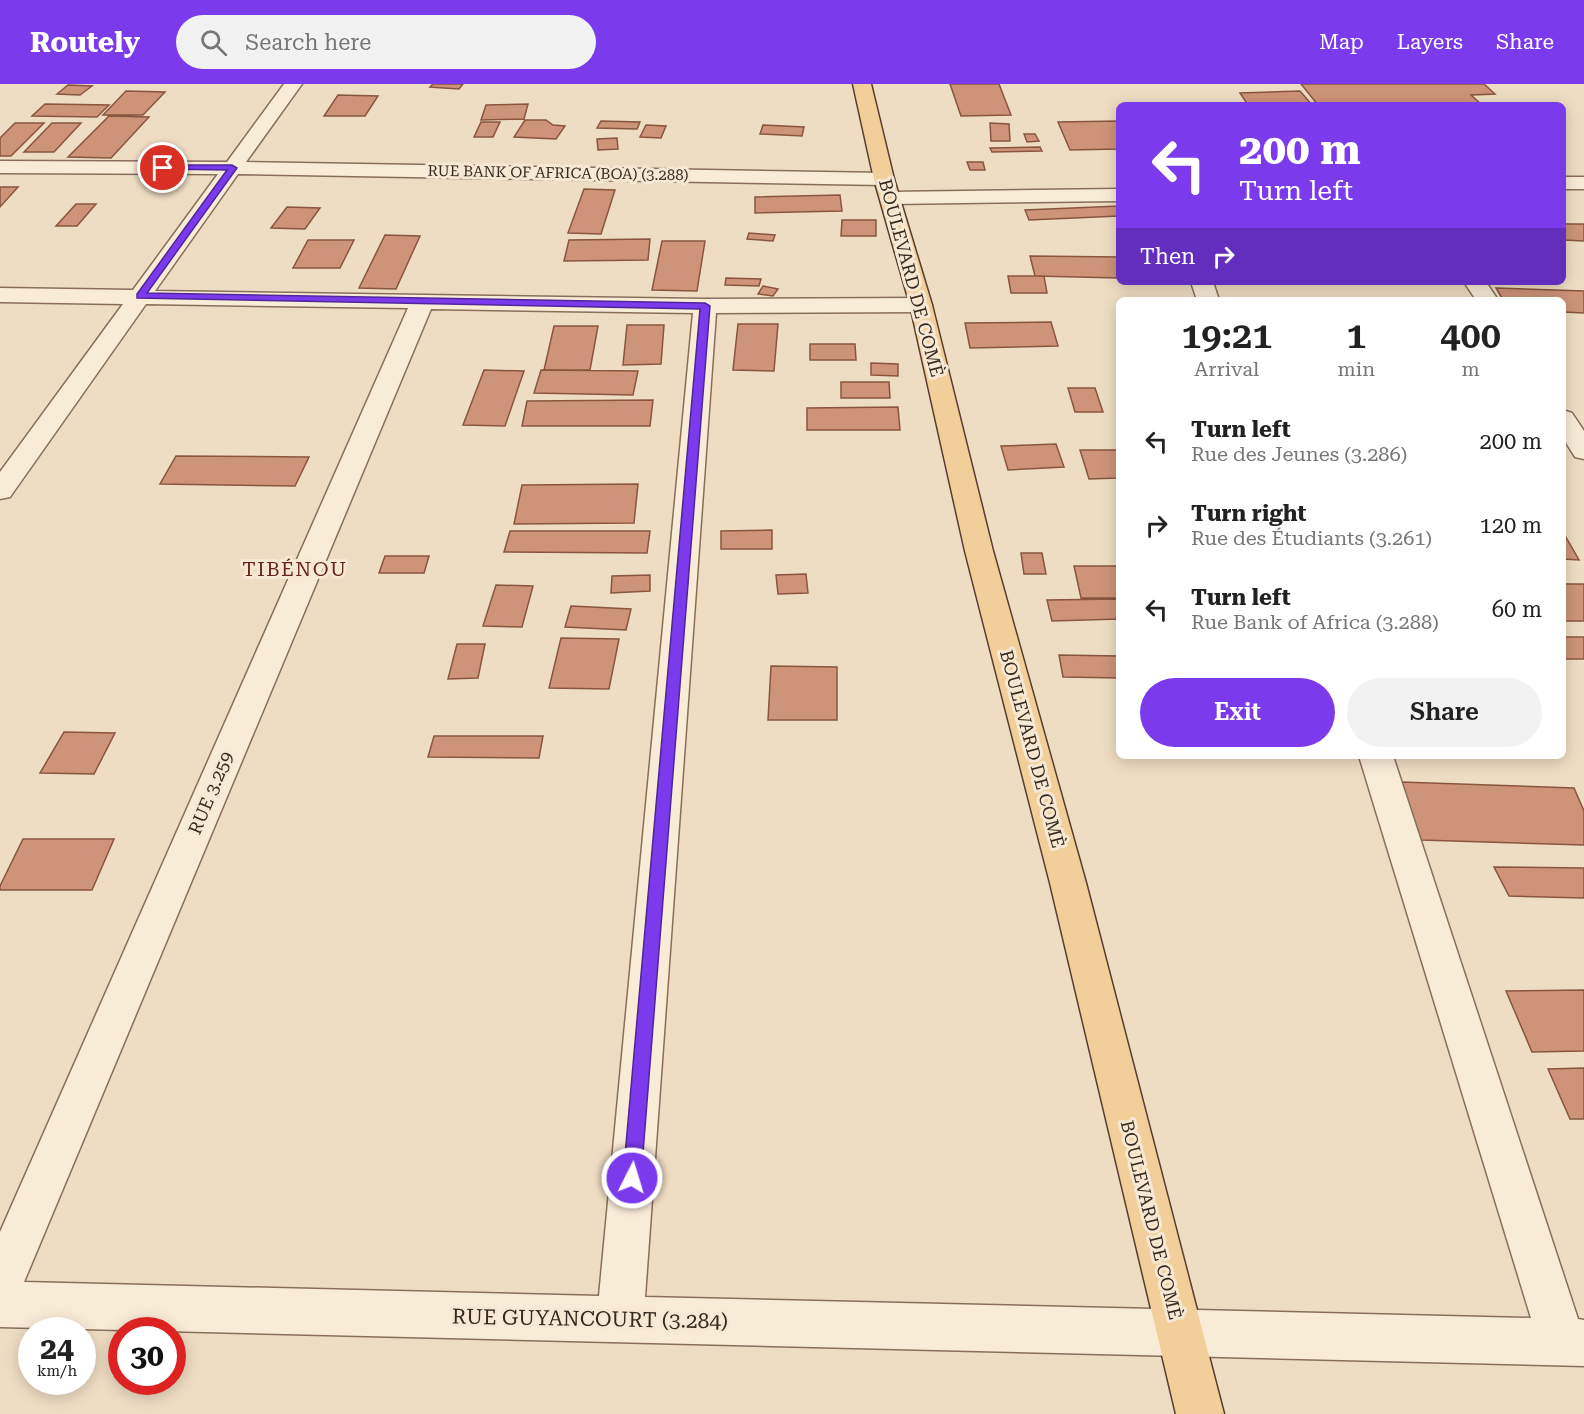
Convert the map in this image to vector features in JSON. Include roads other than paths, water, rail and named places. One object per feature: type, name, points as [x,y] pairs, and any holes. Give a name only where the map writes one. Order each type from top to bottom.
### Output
[{"type":"main road","name":"BOULEVARD DE COMÈ","points":[[862,84],[887,188],[921,305],[979,551],[1068,883],[1200,1414]]},
{"type":"street","points":[[0,491],[293,84]]},
{"type":"street","name":"RUE BANK OF AFRICA (BOA) (3.288)","points":[[0,167],[232,168],[1116,195]]},
{"type":"street","points":[[1566,183],[1584,183]]},
{"type":"street","points":[[0,295],[705,306],[921,305]]},
{"type":"street","name":"RUE 3.259","points":[[0,1284],[422,302]]},
{"type":"street","points":[[620,1320],[705,306]]},
{"type":"street","points":[[1566,423],[1584,451]]},
{"type":"street","points":[[1377,759],[1573,1343]]},
{"type":"street","name":"RUE GUYANCOURT (3.284)","points":[[0,1304],[1573,1343]]},
{"type":"district","name":"TIBÉNOU","points":[[295,569]]}]
